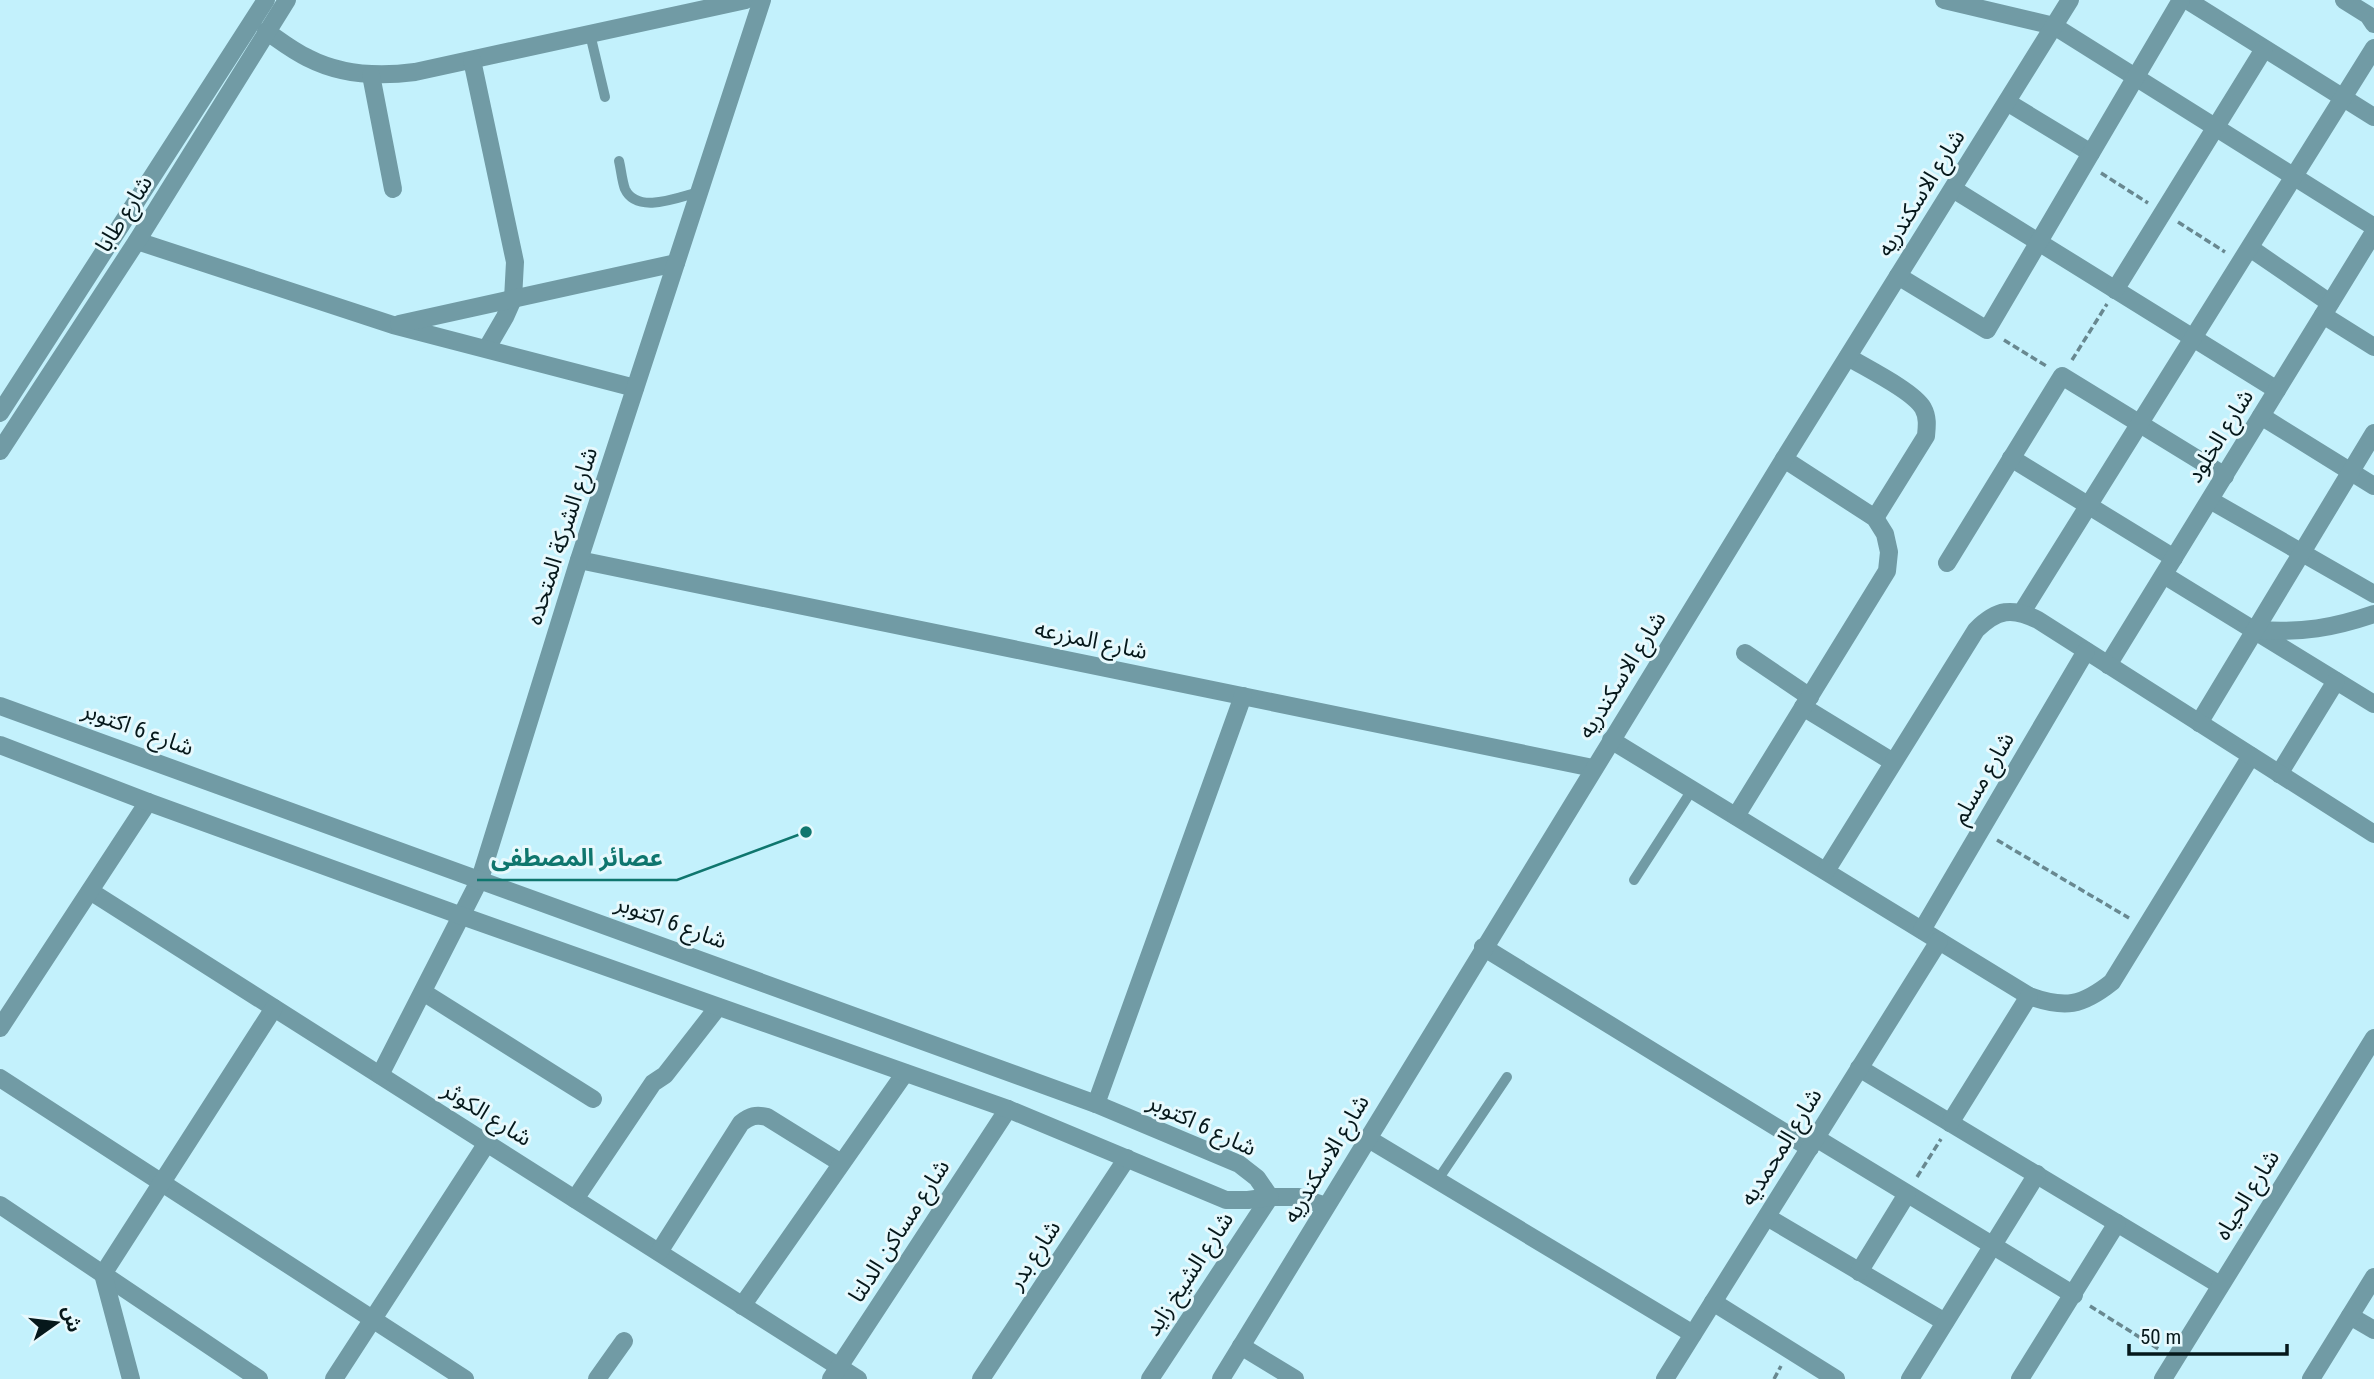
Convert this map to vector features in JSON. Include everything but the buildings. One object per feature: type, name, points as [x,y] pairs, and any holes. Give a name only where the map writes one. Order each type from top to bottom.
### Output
[{"type":"street","name":"شارع طابا","points":[[0,413],[266,0]]},
{"type":"street","name":"شارع طابا","points":[[0,451],[137,241],[287,0]]},
{"type":"street","points":[[266,31],[307,58],[338,69],[371,75],[415,72],[590,34],[695,5],[746,0]]},
{"type":"street","name":"شارع الشركة المتحده","points":[[380,1075],[480,878],[579,560],[762,0]]},
{"type":"street","points":[[1944,0],[2054,26],[2374,229]]},
{"type":"street","name":"شارع الاسكندريه","points":[[1221,1379],[1783,459],[2070,0]]},
{"type":"street","points":[[1898,276],[1987,330],[2181,0]]},
{"type":"street","points":[[2187,0],[2374,117]]},
{"type":"street","points":[[2355,3],[2374,24]]},
{"type":"street","points":[[2022,612],[2374,48]]},
{"type":"street","points":[[2115,290],[2264,49]]},
{"type":"street","points":[[471,60],[515,262],[513,299],[487,348]]},
{"type":"street","points":[[371,75],[393,189]]},
{"type":"street","points":[[2007,103],[2091,153]]},
{"type":"street","points":[[1953,189],[2277,390]]},
{"type":"street","name":"شارع الخلود","points":[[2108,665],[2374,229]]},
{"type":"street","points":[[137,241],[393,325],[635,388]]},
{"type":"street","points":[[2249,248],[2374,347]]},
{"type":"street","points":[[393,325],[676,263]]},
{"type":"street","points":[[1848,357],[1913,397],[1922,407],[1927,421],[1926,436],[1875,518]]},
{"type":"street","points":[[1947,563],[2062,376],[2225,475]]},
{"type":"street","points":[[2261,416],[2374,486]]},
{"type":"street","points":[[2199,723],[2374,433]]},
{"type":"street","points":[[2011,458],[2174,558]]},
{"type":"street","points":[[1736,816],[1887,571],[1889,552],[1885,534],[1875,518],[1783,459]]},
{"type":"street","points":[[2210,500],[2374,594]]},
{"type":"street","name":"شارع المزرعه","points":[[579,560],[1593,768]]},
{"type":"street","points":[[2164,575],[2374,704]]},
{"type":"street","points":[[1826,872],[1976,630],[1988,618],[2004,612],[2022,612],[2374,834]]},
{"type":"street","points":[[2255,630],[2290,633],[2325,629],[2374,614]]},
{"type":"street","name":"شارع مسلم","points":[[1922,930],[2085,651]]},
{"type":"street","points":[[1745,653],[1807,702],[1893,762]]},
{"type":"street","points":[[2279,774],[2336,681]]},
{"type":"street","points":[[1096,1104],[1243,696]]},
{"type":"street","name":"شارع 6 اكتوبر","points":[[0,706],[480,878],[1096,1104],[1239,1164],[1257,1178],[1270,1197]]},
{"type":"street","points":[[1611,740],[2029,996],[2050,1004],[2073,1004],[2094,996],[2112,982],[2251,756]]},
{"type":"street","points":[[0,745],[462,916],[1008,1109],[1226,1200],[1298,1197],[1326,1206]]},
{"type":"street","points":[[0,1028],[148,802]]},
{"type":"street","name":"شارع الكوثر","points":[[90,891],[659,1252],[742,1306],[835,1373],[858,1379]]},
{"type":"street","name":"شارع المحمديه","points":[[1665,1379],[1939,941]]},
{"type":"street","points":[[1483,947],[1813,1143],[1907,1194],[2074,1295]]},
{"type":"street","points":[[423,992],[593,1099]]},
{"type":"street","points":[[1950,1123],[2029,996]]},
{"type":"street","points":[[575,1199],[653,1083],[665,1075],[718,1007]]},
{"type":"street","points":[[131,1379],[103,1274],[274,1008]]},
{"type":"street","name":"شارع الحياه","points":[[2163,1379],[2374,1038]]},
{"type":"street","points":[[1860,1068],[2220,1285]]},
{"type":"street","points":[[742,1306],[905,1073]]},
{"type":"street","points":[[0,1078],[465,1379]]},
{"type":"street","name":"شارع مساكن الدلتا","points":[[835,1373],[1008,1109]]},
{"type":"street","points":[[659,1252],[741,1123],[748,1117],[767,1117],[841,1163]]},
{"type":"street","points":[[1367,1138],[1693,1334]]},
{"type":"street","points":[[334,1379],[487,1143]]},
{"type":"street","name":"شارع بدر","points":[[981,1379],[1127,1158]]},
{"type":"street","points":[[1910,1379],[2037,1174]]},
{"type":"street","points":[[1859,1272],[1907,1194]]},
{"type":"street","name":"شارع الشيخ زايد","points":[[1150,1379],[1270,1197]]},
{"type":"street","points":[[0,1205],[259,1379]]},
{"type":"street","points":[[1767,1217],[1945,1322]]},
{"type":"street","points":[[2022,1378],[2117,1223]]},
{"type":"street","points":[[2311,1379],[2374,1277]]},
{"type":"street","points":[[1713,1303],[1836,1379]]},
{"type":"street","points":[[2350,1315],[2374,1331]]},
{"type":"street","points":[[597,1379],[624,1341]]},
{"type":"street","points":[[1241,1346],[1295,1379]]},
{"type":"lane","points":[[590,34],[605,97]]},
{"type":"lane","points":[[619,161],[626,190],[644,203],[699,192]]},
{"type":"lane","points":[[1634,880],[1692,790]]},
{"type":"lane","points":[[1437,1181],[1507,1077]]},
{"type":"path","points":[[1987,330],[2062,376],[2115,290]]},
{"type":"path","points":[[1981,830],[2146,928]]},
{"type":"path","points":[[1907,1194],[1950,1123]]},
{"type":"path","points":[[2074,1295],[2175,1360]]},
{"type":"place","name":"عصائر المصطفى","points":[[806,832]]}]
